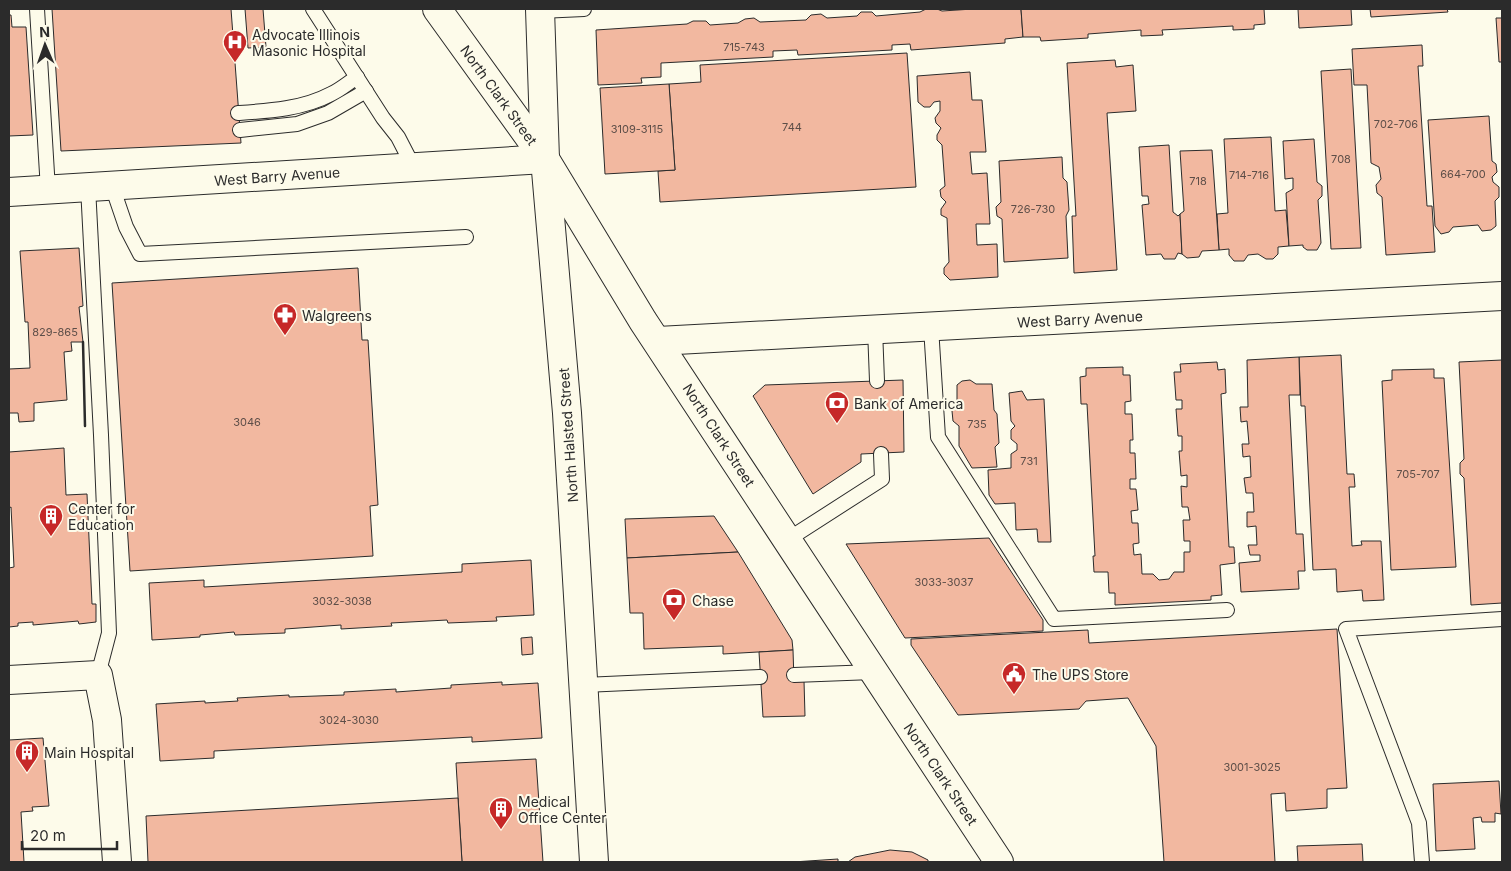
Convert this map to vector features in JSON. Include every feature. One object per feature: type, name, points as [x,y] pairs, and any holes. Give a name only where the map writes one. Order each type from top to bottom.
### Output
[{"type":"main road","name":"North Clark Street","points":[[437,9],[546,159],[644,321],[873,672],[1000,862]]},
{"type":"main road","name":"North Halsted Street","points":[[540,10],[546,159],[567,413],[594,862]]},
{"type":"main road","name":"West Barry Avenue","points":[[9,192],[546,159]]},
{"type":"main road","name":"West Barry Avenue","points":[[658,341],[1502,296]]},
{"type":"main road","points":[[9,680],[98,675],[107,720],[117,862]]},
{"type":"lane","points":[[37,9],[48,190]]},
{"type":"lane","points":[[314,9],[383,118],[398,137],[414,168]]},
{"type":"lane","points":[[540,10],[584,9]]},
{"type":"lane","points":[[238,113],[298,106],[330,95],[357,77]]},
{"type":"lane","points":[[240,130],[297,124],[328,113],[366,91]]},
{"type":"lane","points":[[100,187],[140,254],[466,237]]},
{"type":"lane","points":[[98,675],[109,633],[101,435],[100,187]]},
{"type":"lane","points":[[931,327],[938,437],[1054,619],[1227,610]]},
{"type":"lane","points":[[875,329],[877,381]]},
{"type":"lane","points":[[787,540],[882,479],[881,454]]},
{"type":"lane","points":[[1422,862],[1419,823],[1346,628],[1502,618]]},
{"type":"lane","points":[[794,675],[873,672]]},
{"type":"lane","points":[[584,685],[760,677]]},
{"type":"building","points":[[52,9],[231,9],[241,143],[61,151]]},
{"type":"building","points":[[245,9],[263,9],[266,47],[248,48]]},
{"type":"building","points":[[926,9],[942,11],[1021,9],[1023,37],[1005,39],[1005,43],[911,50],[910,44],[892,45],[892,50],[798,55],[797,50],[773,51],[773,57],[661,63],[661,77],[641,78],[642,83],[598,85],[596,30],[687,24],[693,21],[706,21],[710,25],[738,23],[745,19],[754,18],[760,22],[806,20],[811,15],[821,14],[827,18],[857,16],[861,12],[872,12],[876,16],[920,12]]},
{"type":"building","points":[[1021,9],[1264,9],[1265,24],[1254,25],[1254,29],[1233,30],[1233,26],[1162,30],[1163,35],[1141,36],[1141,30],[1088,34],[1088,38],[1041,41],[1040,37],[1023,37]]},
{"type":"building","points":[[1298,9],[1351,9],[1352,25],[1299,28]]},
{"type":"building","points":[[1370,9],[1447,9],[1448,12],[1371,17]]},
{"type":"building","points":[[9,15],[11,15],[12,27],[26,27],[33,135],[9,136]]},
{"type":"building","points":[[1496,18],[1502,18],[1502,62],[1499,62]]},
{"type":"building","points":[[1422,45],[1423,66],[1418,66],[1427,206],[1432,206],[1435,252],[1386,255],[1382,197],[1377,193],[1376,185],[1381,179],[1379,167],[1371,163],[1367,85],[1354,85],[1352,49]]},
{"type":"building","points":[[907,53],[916,187],[660,202],[658,171],[675,170],[669,84],[701,82],[700,65]]},
{"type":"building","points":[[1115,60],[1116,67],[1133,65],[1136,111],[1107,113],[1117,270],[1074,273],[1072,216],[1076,216],[1067,63]]},
{"type":"building","points":[[1351,69],[1361,248],[1331,249],[1321,71]]},
{"type":"building","points":[[970,72],[972,100],[982,100],[986,152],[970,152],[972,174],[987,173],[990,224],[976,224],[977,245],[997,244],[998,277],[950,280],[944,274],[944,268],[949,262],[947,218],[941,215],[941,209],[946,202],[941,197],[940,190],[945,186],[942,145],[937,140],[937,135],[941,128],[936,123],[935,118],[940,111],[940,101],[934,102],[930,107],[924,107],[918,102],[917,76]]},
{"type":"building","points":[[669,84],[675,170],[605,174],[600,88]]},
{"type":"building","points":[[1489,116],[1492,161],[1496,164],[1497,172],[1492,177],[1493,182],[1499,187],[1499,197],[1495,201],[1496,226],[1491,230],[1482,231],[1478,225],[1453,227],[1449,232],[1441,234],[1435,226],[1428,120]]},
{"type":"building","points":[[1271,137],[1275,211],[1286,210],[1289,246],[1278,247],[1278,254],[1273,259],[1266,259],[1258,254],[1248,255],[1244,261],[1234,261],[1229,255],[1229,249],[1219,250],[1217,214],[1228,213],[1224,139]]},
{"type":"building","points":[[1314,139],[1317,182],[1322,186],[1322,196],[1318,200],[1321,243],[1317,250],[1307,250],[1303,245],[1289,246],[1286,193],[1293,189],[1293,178],[1285,179],[1283,141]]},
{"type":"building","points":[[1169,145],[1173,212],[1178,216],[1180,214],[1182,254],[1178,253],[1175,259],[1164,259],[1161,254],[1146,255],[1142,205],[1149,204],[1148,196],[1142,196],[1139,147]]},
{"type":"building","points":[[1212,150],[1219,250],[1202,251],[1199,257],[1187,258],[1182,254],[1180,214],[1184,211],[1180,151]]},
{"type":"building","points":[[1062,157],[1063,178],[1067,182],[1069,210],[1066,216],[1068,258],[1004,262],[1002,219],[997,216],[996,207],[1001,202],[999,161]]},
{"type":"building","points":[[79,248],[83,306],[79,307],[83,342],[71,342],[72,351],[64,352],[67,400],[34,403],[34,421],[19,422],[18,413],[9,413],[9,369],[30,368],[28,322],[25,322],[20,251]]},
{"type":"building","points":[[358,268],[362,340],[368,340],[378,505],[370,506],[373,556],[130,571],[112,283]]},
{"type":"building","points":[[1341,355],[1347,474],[1354,474],[1355,487],[1349,487],[1352,546],[1362,545],[1361,541],[1381,541],[1384,600],[1363,601],[1362,590],[1337,592],[1336,569],[1313,570],[1305,406],[1301,406],[1299,357]]},
{"type":"building","points":[[1299,357],[1300,395],[1289,395],[1296,534],[1303,534],[1305,571],[1298,571],[1299,589],[1241,592],[1239,563],[1260,561],[1260,555],[1250,555],[1248,545],[1257,545],[1256,526],[1247,527],[1247,512],[1254,512],[1253,493],[1246,493],[1244,478],[1251,477],[1250,456],[1243,457],[1242,444],[1249,444],[1247,421],[1241,422],[1240,407],[1248,407],[1247,360]]},
{"type":"building","points":[[1502,360],[1502,603],[1471,605],[1464,478],[1460,474],[1460,463],[1464,459],[1459,362]]},
{"type":"building","points":[[1217,362],[1218,370],[1225,369],[1226,393],[1221,394],[1229,547],[1234,547],[1235,563],[1220,565],[1222,595],[1211,596],[1211,600],[1115,605],[1115,593],[1109,593],[1108,572],[1094,572],[1093,556],[1095,556],[1087,404],[1081,404],[1080,377],[1086,376],[1086,368],[1123,367],[1123,375],[1130,375],[1131,401],[1125,402],[1125,414],[1132,414],[1133,440],[1130,440],[1130,453],[1135,453],[1136,479],[1130,479],[1130,489],[1136,489],[1138,510],[1131,511],[1132,523],[1138,523],[1139,543],[1133,544],[1134,555],[1141,554],[1142,574],[1153,574],[1159,580],[1169,579],[1174,572],[1184,572],[1184,552],[1190,552],[1190,541],[1184,541],[1183,520],[1190,520],[1188,507],[1182,507],[1181,486],[1187,487],[1187,475],[1181,476],[1179,451],[1182,451],[1182,436],[1178,436],[1176,409],[1182,409],[1182,400],[1176,400],[1174,372],[1181,372],[1180,364]]},
{"type":"building","points":[[1434,369],[1434,378],[1444,378],[1456,567],[1391,570],[1382,381],[1392,380],[1392,370]]},
{"type":"building","name":"Bank of America","points":[[903,380],[904,452],[861,454],[861,462],[813,494],[753,396],[765,385]]},
{"type":"building","points":[[970,380],[976,384],[992,384],[999,443],[995,447],[997,467],[972,468],[959,446],[959,426],[953,421],[952,411],[957,406],[957,385],[962,381]]},
{"type":"building","points":[[1022,391],[1027,400],[1044,399],[1051,542],[1038,542],[1037,529],[1016,530],[1015,503],[995,504],[989,495],[988,470],[1011,468],[1011,454],[1017,450],[1017,444],[1011,439],[1011,430],[1015,426],[1011,421],[1009,393]]},
{"type":"building","name":"Center for Education","points":[[64,448],[66,495],[87,494],[92,604],[96,604],[96,622],[79,624],[78,621],[33,625],[33,622],[18,623],[18,626],[9,627],[9,568],[14,567],[11,507],[9,508],[9,452]]},
{"type":"building","points":[[714,516],[738,552],[627,558],[625,519]]},
{"type":"building","points":[[989,538],[1043,620],[1043,631],[905,638],[846,544]]},
{"type":"building","points":[[738,552],[792,640],[793,650],[723,654],[723,646],[644,649],[643,613],[630,613],[627,558]]},
{"type":"building","points":[[531,560],[534,615],[496,617],[497,621],[448,623],[447,620],[391,623],[392,626],[341,629],[341,625],[285,629],[285,633],[235,635],[234,632],[200,635],[200,637],[152,640],[149,583],[204,580],[204,587],[462,572],[462,564]]},
{"type":"building","points":[[1337,629],[1347,788],[1327,789],[1327,808],[1286,811],[1285,793],[1271,794],[1275,862],[1164,862],[1156,746],[1128,698],[1086,701],[1079,709],[958,715],[911,645],[911,639],[1088,630],[1089,643]]},
{"type":"building","points":[[532,637],[533,654],[522,655],[521,638]]},
{"type":"building","points":[[793,650],[794,681],[804,681],[805,716],[763,717],[759,652]]},
{"type":"building","points":[[502,682],[502,685],[538,683],[542,738],[472,742],[472,737],[214,751],[214,758],[160,761],[156,704],[238,701],[237,698],[289,695],[289,697],[344,695],[344,692],[396,689],[396,692],[451,688],[451,685]]},
{"type":"building","name":"Main Hospital","points":[[43,738],[49,806],[32,807],[33,811],[21,812],[24,862],[9,862],[9,740]]},
{"type":"building","name":"Medical Office Center","points":[[536,759],[543,862],[462,862],[456,763]]},
{"type":"building","points":[[1499,781],[1501,814],[1495,813],[1495,822],[1482,822],[1481,817],[1473,818],[1475,849],[1436,851],[1433,784]]},
{"type":"building","points":[[458,798],[462,862],[148,862],[146,816]]},
{"type":"building","points":[[1362,844],[1363,862],[1298,862],[1297,846]]},
{"type":"building","points":[[890,850],[912,852],[928,860],[928,862],[848,862],[855,857]]},
{"type":"building","points":[[838,859],[838,862],[793,862]]},
{"type":"wall","points":[[83,342],[85,426]]},
{"type":"place","name":"Advocate Illinois Masonic Hospital","points":[[235,63]]},
{"type":"place","name":"Walgreens","points":[[285,336]]},
{"type":"place","name":"Bank of America","points":[[837,424]]},
{"type":"place","name":"Center for Education","points":[[51,537]]},
{"type":"place","name":"Chase","points":[[674,621]]},
{"type":"place","name":"The UPS Store","points":[[1014,695]]},
{"type":"place","name":"Main Hospital","points":[[27,773]]},
{"type":"place","name":"Medical Office Center","points":[[501,830]]}]
